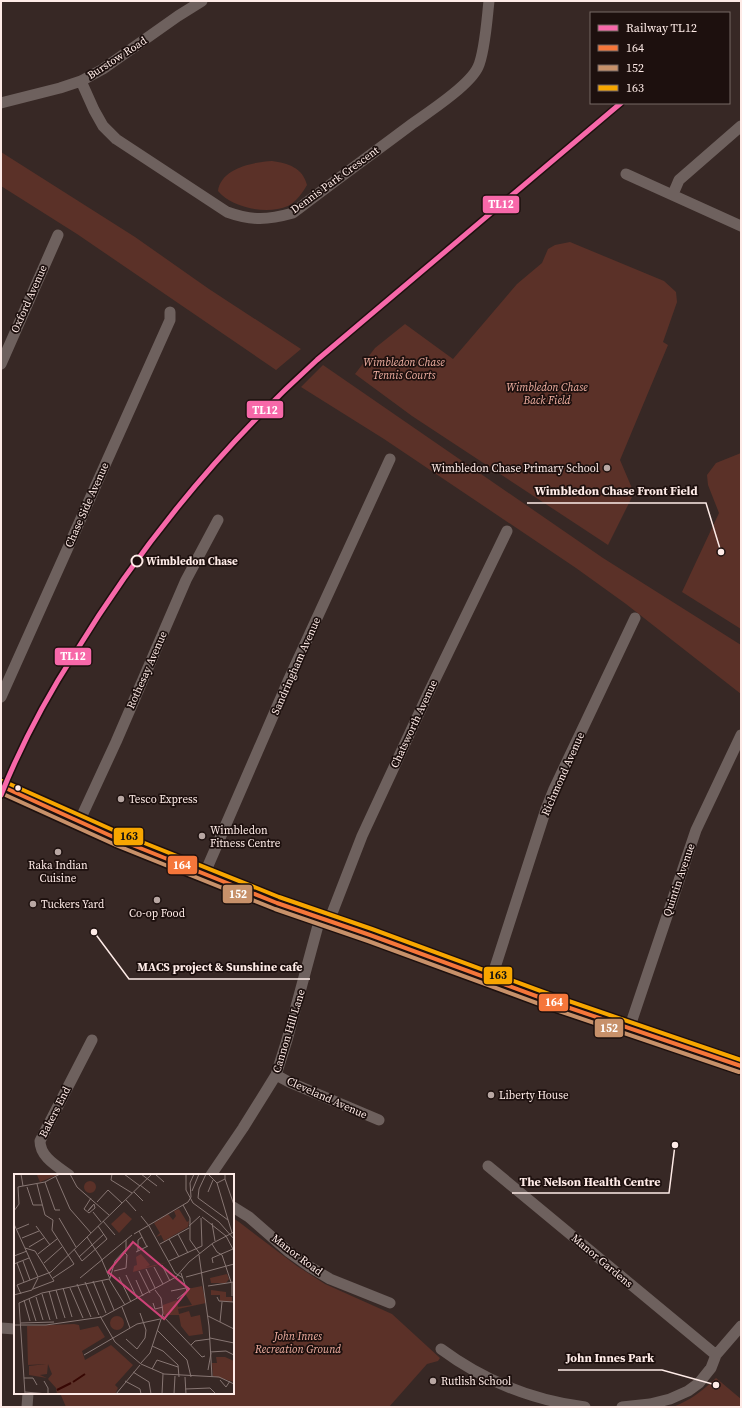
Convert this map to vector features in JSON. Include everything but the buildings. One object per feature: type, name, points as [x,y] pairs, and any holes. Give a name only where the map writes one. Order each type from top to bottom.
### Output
[{"type":"main road","points":[[1,786],[120,840],[277,904],[370,935],[491,980],[741,1066]]},
{"type":"street","name":"Burstow Road","points":[[1,103],[81,81],[103,69],[178,16],[202,1]]},
{"type":"street","name":"Dennis Park Crescent","points":[[81,81],[103,126],[116,139],[227,212],[242,218],[276,218],[293,213],[464,85],[478,67],[482,55],[488,1]]},
{"type":"street","points":[[673,194],[679,180],[741,126]]},
{"type":"street","points":[[626,174],[741,226]]},
{"type":"street","name":"Oxford Avenue","points":[[1,364],[58,235]]},
{"type":"street","name":"Chase Side Avenue","points":[[1,697],[170,320],[170,312]]},
{"type":"street","name":"Sandringham Avenue","points":[[204,875],[289,679],[390,459]]},
{"type":"street","name":"Rothesay Avenue","points":[[79,822],[116,742],[186,580],[218,520]]},
{"type":"street","name":"Chatsworth Avenue","points":[[324,920],[428,694],[507,531]]},
{"type":"street","name":"Richmond Avenue","points":[[491,980],[546,809],[635,618]]},
{"type":"street","name":"Quintin Avenue","points":[[629,1028],[696,830],[741,736]]},
{"type":"street","name":"Cannon Hill Lane","points":[[212,1174],[243,1128],[276,1075],[324,920]]},
{"type":"street","name":"Bakers End","points":[[68,1174],[44,1155],[40,1148],[40,1141],[92,1040]]},
{"type":"street","name":"Cleveland Avenue","points":[[276,1075],[289,1082],[379,1120]]},
{"type":"street","name":"Manor Gardens","points":[[488,1166],[716,1355]]},
{"type":"street","name":"Manor Road","points":[[234,1208],[249,1217],[289,1252],[310,1267],[330,1279],[390,1303]]},
{"type":"street","points":[[622,1407],[650,1404],[670,1399],[688,1391],[699,1383],[711,1368],[716,1355],[741,1326]]},
{"type":"street","points":[[1,1328],[14,1329]]},
{"type":"street","points":[[441,1349],[469,1369],[505,1386],[535,1397],[585,1407]]},
{"type":"street","points":[[27,1407],[28,1394]]},
{"type":"green space","points":[[1,152],[135,237],[209,289],[301,349],[276,370],[77,234],[1,186]]},
{"type":"green space","points":[[272,161],[284,163],[294,167],[305,179],[307,185],[301,194],[288,206],[270,210],[250,208],[232,202],[218,191],[220,183],[225,177],[239,168],[256,163]]},
{"type":"green space","name":"Wimbledon Chase Back Field","points":[[570,242],[664,281],[676,292],[677,302],[663,342],[668,345],[620,460],[634,493],[608,545],[412,416],[355,374],[375,348],[405,324],[453,359],[517,284],[542,263],[548,249],[555,245]]},
{"type":"green space","points":[[323,365],[603,558],[741,645],[741,694],[626,604],[576,568],[384,439],[301,387]]},
{"type":"green space","points":[[741,453],[741,629],[682,592],[719,513],[708,485],[707,475],[716,463]]},
{"type":"green space","name":"John Innes Recreation Ground","points":[[234,1219],[297,1266],[325,1284],[392,1314],[440,1358],[438,1361],[427,1364],[389,1407],[66,1407],[60,1394],[234,1394]]},
{"type":"green space","points":[[716,1378],[741,1399],[741,1407],[673,1407],[696,1395]]},
{"type":"rail line","name":"TL12","points":[[1,795],[17,758],[44,705],[100,613],[156,535],[249,426],[317,360],[620,104]]},
{"type":"transit line","name":"163","points":[[3,781],[122,834],[279,897],[372,929],[557,997],[741,1060]]},
{"type":"transit line","name":"164","points":[[1,786],[120,840],[277,903],[370,935],[555,1003],[741,1066]]},
{"type":"transit line","name":"152","points":[[1,793],[118,846],[275,909],[368,941],[553,1009],[739,1072]]},
{"type":"place","name":"Wimbledon Chase Primary School","points":[[607,468]]},
{"type":"place","name":"Wimbledon Chase Front Field","points":[[721,552]]},
{"type":"place","name":"Wimbledon Chase","points":[[137,561]]},
{"type":"place","name":"Tesco Express","points":[[121,799]]},
{"type":"place","name":"Wimbledon Fitness Centre","points":[[202,836]]},
{"type":"place","name":"Raka Indian Cuisine","points":[[58,852]]},
{"type":"place","name":"Co-op Food","points":[[157,900]]},
{"type":"place","name":"Tuckers Yard","points":[[33,904]]},
{"type":"place","name":"MACS project & Sunshine cafe","points":[[94,932]]},
{"type":"place","name":"Liberty House","points":[[491,1095]]},
{"type":"place","name":"The Nelson Health Centre","points":[[675,1145]]},
{"type":"place","name":"Rutlish School","points":[[433,1381]]},
{"type":"place","name":"John Innes Park","points":[[716,1385]]},
{"type":"park label","name":"Wimbledon Chase Tennis Courts","points":[[404,368]]}]
